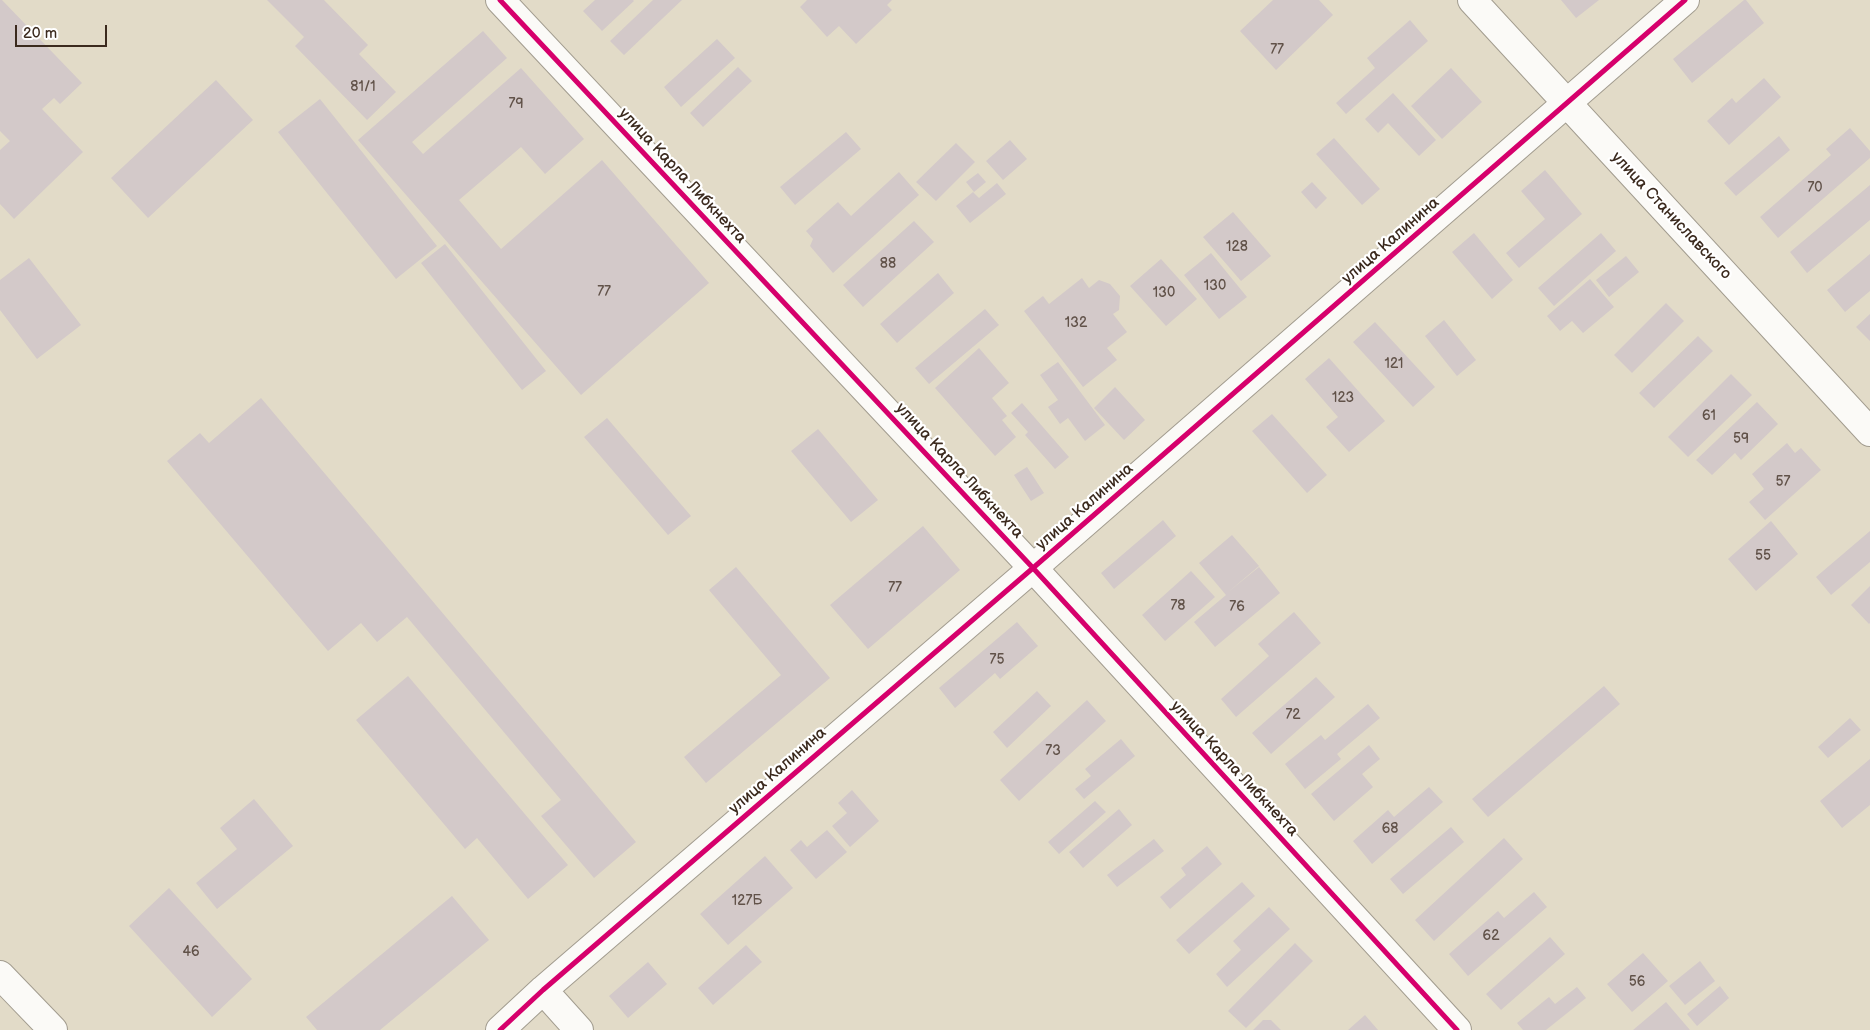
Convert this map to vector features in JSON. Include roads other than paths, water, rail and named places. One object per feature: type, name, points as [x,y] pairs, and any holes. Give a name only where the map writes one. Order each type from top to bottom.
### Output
[{"type":"street","name":"улица Карла Либкнехта","points":[[500,0],[1033,568],[1457,1030]]},
{"type":"street","name":"улица Станиславского","points":[[1472,0],[1870,432]]},
{"type":"street","name":"улица Калинина","points":[[500,1030],[543,990],[1033,568],[1568,104],[1685,0]]},
{"type":"street","points":[[0,975],[53,1030]]},
{"type":"street","points":[[543,990],[580,1030]]}]
